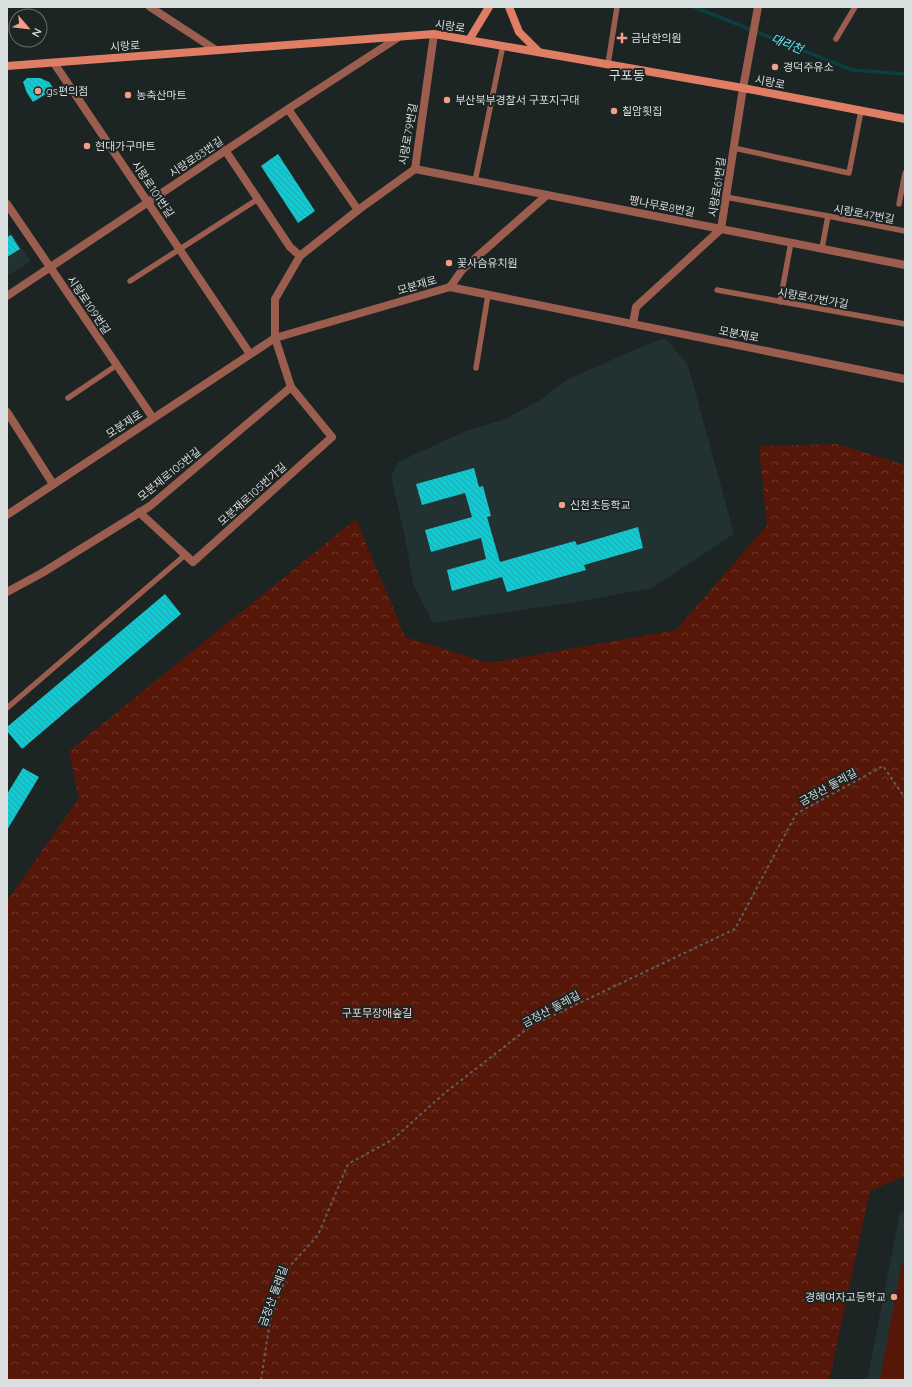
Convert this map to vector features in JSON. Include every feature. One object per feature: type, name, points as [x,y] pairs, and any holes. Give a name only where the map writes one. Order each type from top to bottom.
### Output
[{"type":"main road","points":[[469,40],[489,7]]},
{"type":"main road","points":[[509,7],[519,32],[539,52]]},
{"type":"main road","name":"시랑로","points":[[7,66],[434,34],[743,88],[905,119]]},
{"type":"street","points":[[150,7],[216,50]]},
{"type":"street","name":"시랑로61번길","points":[[633,324],[636,307],[721,229],[743,88],[758,7]]},
{"type":"street","name":"시랑로79번길","points":[[275,338],[275,299],[300,256],[358,210],[415,170],[434,34]]},
{"type":"street","name":"시랑로83번길","points":[[7,296],[225,150],[399,37]]},
{"type":"street","name":"시랑로101번길","points":[[54,63],[250,354]]},
{"type":"street","points":[[288,109],[358,210]]},
{"type":"street","points":[[225,150],[290,247],[300,256]]},
{"type":"street","name":"팽나무로8번길","points":[[415,170],[905,265]]},
{"type":"street","points":[[450,287],[462,270],[547,195]]},
{"type":"street","name":"시랑로109번길","points":[[7,204],[153,418]]},
{"type":"street","name":"모분재로","points":[[7,514],[275,338],[450,287],[905,379]]},
{"type":"street","points":[[275,338],[291,387]]},
{"type":"street","name":"모분재로105번길","points":[[7,592],[150,506],[291,387]]},
{"type":"street","name":"모분재로105번가길","points":[[185,555],[193,562],[332,437],[291,387]]},
{"type":"street","points":[[7,412],[53,484]]},
{"type":"street","points":[[139,512],[185,555]]},
{"type":"lane","points":[[608,64],[617,7]]},
{"type":"lane","points":[[836,39],[855,7]]},
{"type":"lane","points":[[475,181],[503,45]]},
{"type":"lane","points":[[734,148],[849,174],[861,111]]},
{"type":"lane","points":[[899,204],[905,173]]},
{"type":"lane","points":[[726,197],[828,216]]},
{"type":"lane","points":[[130,281],[258,198]]},
{"type":"lane","name":"시랑로47번길","points":[[822,248],[828,216],[905,231]]},
{"type":"lane","points":[[780,302],[790,242]]},
{"type":"lane","name":"시랑로47번가길","points":[[717,290],[905,324]]},
{"type":"lane","points":[[476,368],[488,295]]},
{"type":"lane","points":[[68,398],[117,365]]},
{"type":"lane","points":[[7,708],[185,555]]},
{"type":"path","name":"금정산 둘레길","points":[[261,1380],[270,1321],[290,1266],[318,1235],[348,1164],[392,1140],[446,1092],[531,1026],[735,929],[796,814],[883,766],[905,798]]},
{"type":"shaded area","points":[[7,227],[31,261],[7,276]]},
{"type":"shaded area","name":"신천초등학교","points":[[665,338],[688,365],[734,534],[652,588],[582,601],[433,623],[413,584],[407,547],[391,476],[398,462],[466,431],[505,419],[540,400],[568,379]]},
{"type":"shaded area","name":"경혜여자고등학교","points":[[905,1210],[905,1380],[867,1380],[900,1213]]},
{"type":"green space","name":"구포무장애숲길","points":[[837,444],[905,465],[905,1176],[870,1191],[829,1380],[7,1380],[7,901],[79,798],[69,751],[356,519],[405,637],[489,663],[676,630],[767,525],[759,446]]},
{"type":"green space","points":[[905,1257],[905,1380],[880,1380],[901,1267]]},
{"type":"building","name":"gs편의점","points":[[27,78],[40,78],[49,82],[54,89],[33,102],[27,93],[23,82]]},
{"type":"building","points":[[278,154],[315,211],[298,223],[261,166]]},
{"type":"building","points":[[11,235],[20,249],[7,257],[7,237]]},
{"type":"building","points":[[474,468],[479,487],[483,486],[491,516],[487,517],[500,562],[575,541],[577,545],[638,527],[643,548],[584,565],[586,570],[507,592],[502,577],[452,591],[447,570],[486,559],[481,538],[431,552],[425,530],[472,517],[465,493],[422,505],[416,484]]},
{"type":"building","points":[[165,594],[181,614],[22,749],[7,731],[7,727]]},
{"type":"building","points":[[23,768],[39,777],[7,830],[7,794]]},
{"type":"waterway","name":"대리천","points":[[694,7],[852,70],[905,74]]},
{"type":"place","name":"금남한의원","points":[[622,38]]},
{"type":"place","name":"경덕주유소","points":[[775,67]]},
{"type":"place","name":"gs편의점","points":[[38,91]]},
{"type":"place","name":"농축산마트","points":[[128,95]]},
{"type":"place","name":"부산북부경찰서 구포지구대","points":[[447,100]]},
{"type":"place","name":"칠암횟집","points":[[614,111]]},
{"type":"place","name":"현대가구마트","points":[[87,146]]},
{"type":"place","name":"꽃사슴유치원","points":[[449,263]]},
{"type":"place","name":"신천초등학교","points":[[562,505]]},
{"type":"place","name":"경혜여자고등학교","points":[[894,1297]]},
{"type":"district","name":"구포동","points":[[627,75]]}]
